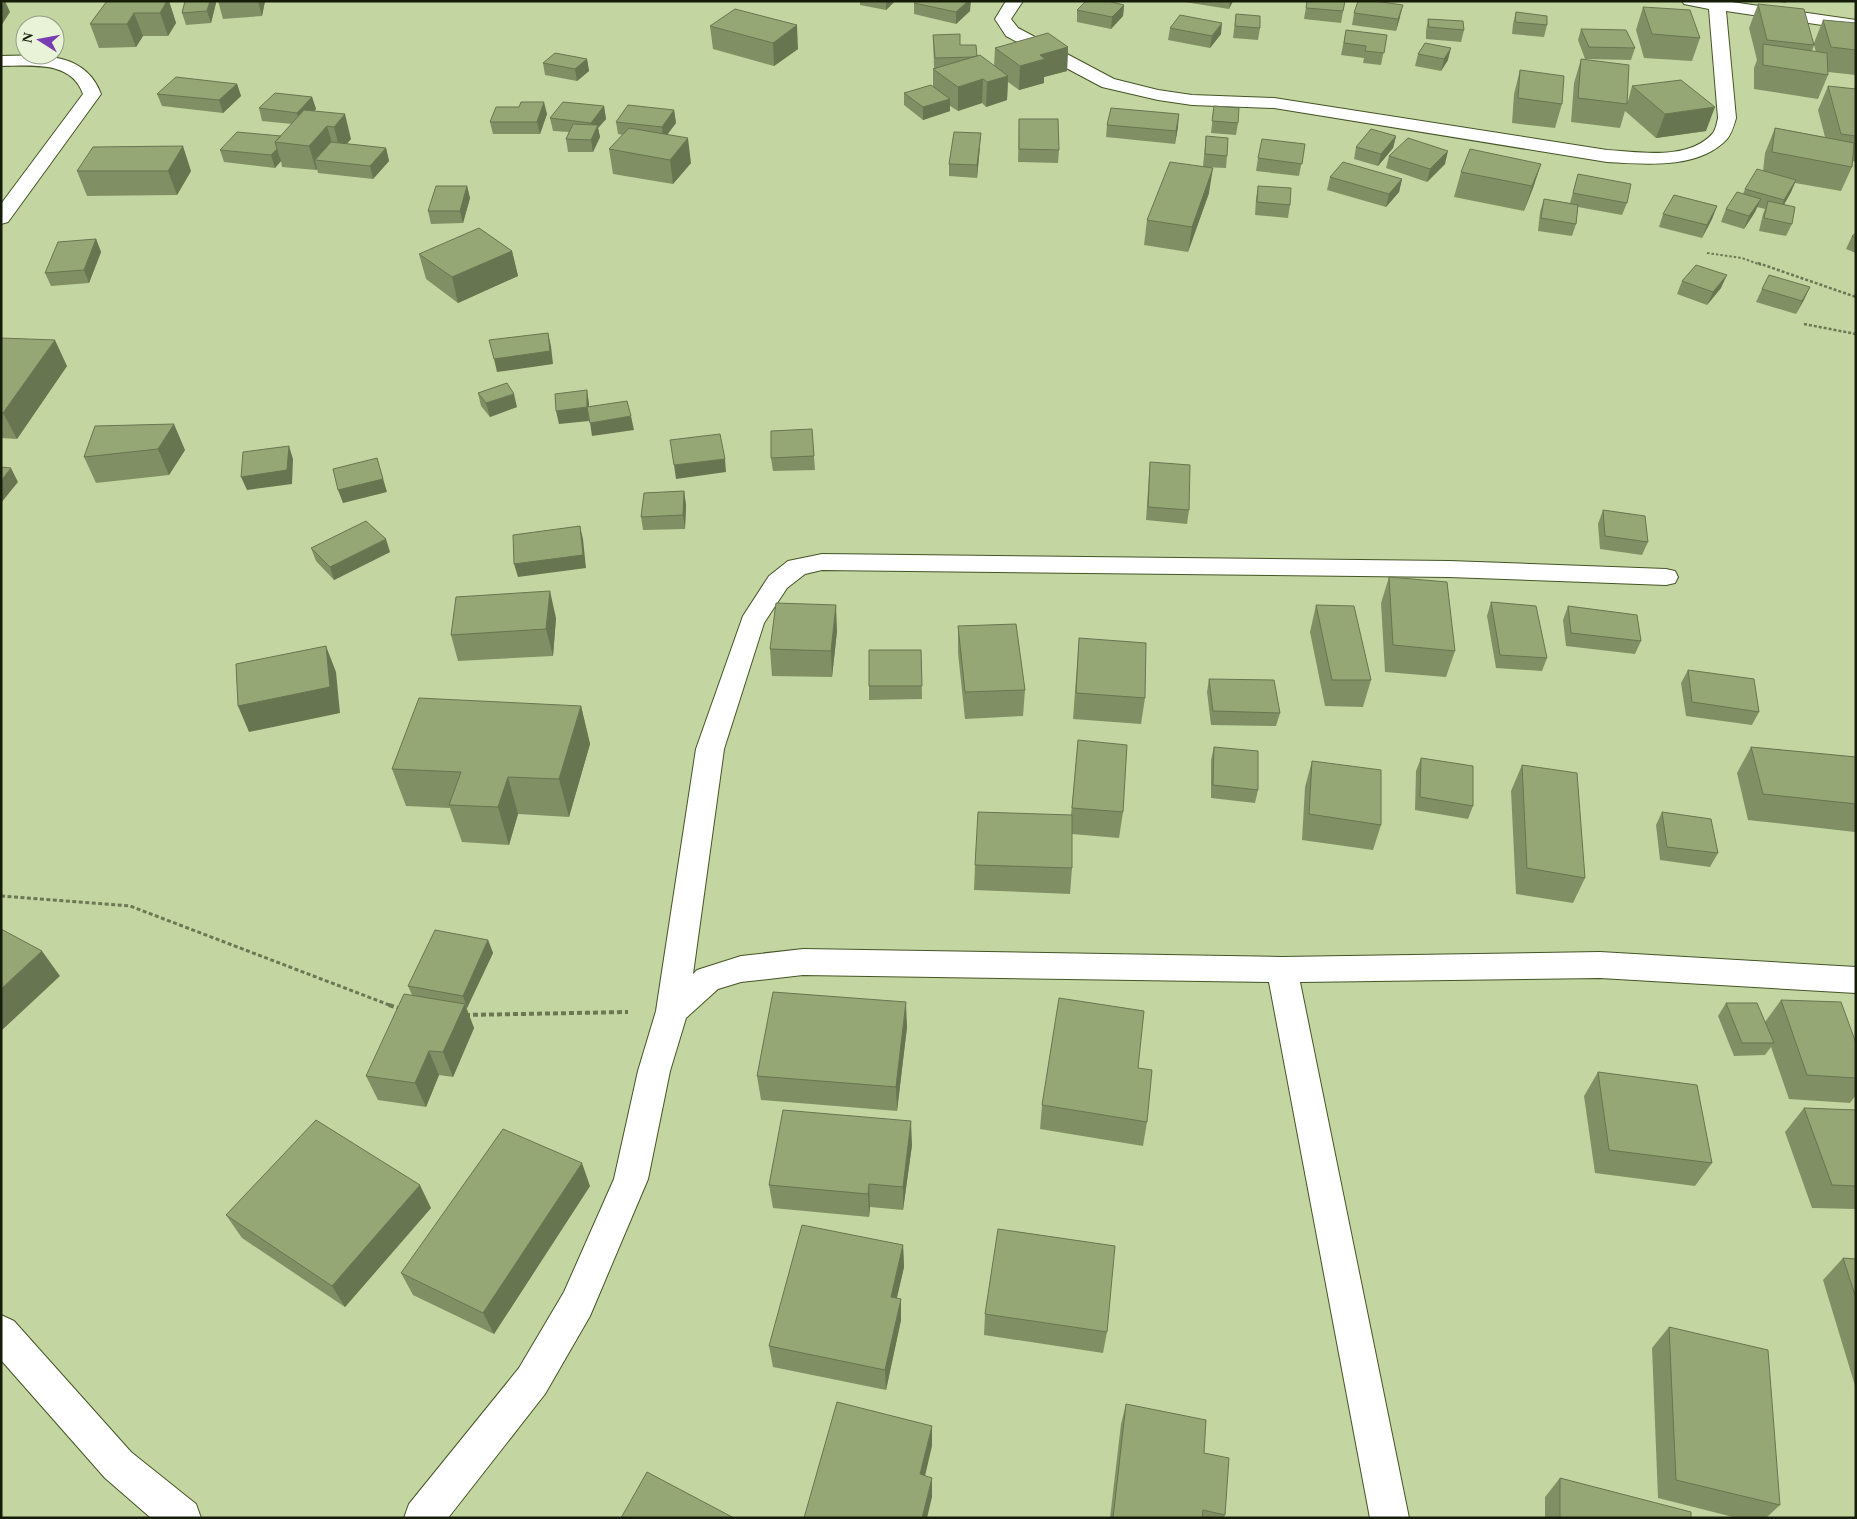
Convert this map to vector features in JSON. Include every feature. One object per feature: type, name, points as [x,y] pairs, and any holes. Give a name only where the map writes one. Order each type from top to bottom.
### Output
[{"type":"street","points":[[1015,1],[1003,19],[1012,32],[1108,83],[1192,100],[1274,103],[1608,156],[1647,158],[1674,157],[1698,149],[1721,135],[1727,118],[1717,5]]},
{"type":"street","points":[[1690,1],[1856,25]]},
{"type":"street","points":[[1,61],[36,61],[63,65],[79,71],[90,83],[92,94],[1,218]]},
{"type":"street","points":[[424,1518],[532,1381],[577,1304],[631,1179],[654,1071],[672,1011],[710,749],[752,622],[778,582],[797,567],[822,562],[900,562],[1449,569],[1666,577]]},
{"type":"street","points":[[672,1011],[708,979],[741,969],[803,962],[1282,970],[1600,965],[1856,980]]},
{"type":"street","points":[[1282,970],[1390,1518]]},
{"type":"street","points":[[1,1333],[118,1465],[182,1518]]},
{"type":"path","points":[[1708,253],[1742,258],[1856,297]]},
{"type":"path","points":[[1804,324],[1856,334]]},
{"type":"path","points":[[1,896],[130,906],[397,1008],[406,1009]]},
{"type":"path","points":[[462,1014],[480,1016],[672,1011]]},
{"type":"building","points":[[107,1],[167,1],[160,13],[134,13],[127,24],[90,24]]},
{"type":"building","points":[[185,1],[210,1],[207,11],[182,13]]},
{"type":"building","points":[[916,1],[968,1],[956,12],[914,3]]},
{"type":"building","points":[[1086,1],[1108,1],[1124,5],[1112,17],[1077,10]]},
{"type":"building","points":[[1307,1],[1345,1],[1343,11],[1306,8]]},
{"type":"building","points":[[1358,1],[1375,1],[1403,5],[1398,19],[1354,13]]},
{"type":"building","points":[[1758,4],[1804,9],[1814,45],[1767,40]]},
{"type":"building","points":[[1643,7],[1690,10],[1700,38],[1652,34]]},
{"type":"building","points":[[735,9],[797,25],[773,43],[710,26]]},
{"type":"building","points":[[1516,12],[1547,16],[1547,25],[1515,22]]},
{"type":"building","points":[[1236,14],[1260,16],[1260,28],[1235,26]]},
{"type":"building","points":[[1180,15],[1222,23],[1212,36],[1170,28]]},
{"type":"building","points":[[1428,19],[1463,21],[1464,30],[1429,27]]},
{"type":"building","points":[[1823,20],[1856,23],[1856,50],[1831,47]]},
{"type":"building","points":[[1581,29],[1626,30],[1635,48],[1589,47]]},
{"type":"building","points":[[1346,30],[1387,35],[1384,53],[1365,51],[1366,46],[1344,43]]},
{"type":"building","points":[[1048,33],[1068,47],[1040,55],[1045,59],[1020,66],[995,48]]},
{"type":"building","points":[[960,34],[960,45],[976,45],[977,56],[935,58],[933,35]]},
{"type":"building","points":[[1425,43],[1451,48],[1444,59],[1418,54]]},
{"type":"building","points":[[1763,44],[1827,53],[1828,75],[1763,65]]},
{"type":"building","points":[[555,53],[587,59],[575,69],[543,63]]},
{"type":"building","points":[[980,55],[1008,76],[987,82],[983,79],[958,87],[933,69]]},
{"type":"building","points":[[1581,59],[1629,65],[1627,104],[1578,98]]},
{"type":"building","points":[[1520,70],[1564,76],[1562,104],[1518,98]]},
{"type":"building","points":[[176,77],[237,84],[219,100],[157,94]]},
{"type":"building","points":[[1681,80],[1715,107],[1665,114],[1632,86]]},
{"type":"building","points":[[931,85],[950,99],[923,107],[904,93]]},
{"type":"building","points":[[1828,86],[1856,89],[1856,136],[1841,134]]},
{"type":"building","points":[[275,93],[312,97],[297,113],[259,108]]},
{"type":"building","points":[[521,102],[544,102],[537,122],[490,122],[496,107],[519,107]]},
{"type":"building","points":[[563,102],[604,106],[591,123],[550,118]]},
{"type":"building","points":[[628,105],[674,110],[662,127],[616,122]]},
{"type":"building","points":[[1214,106],[1239,108],[1238,123],[1212,121]]},
{"type":"building","points":[[1111,108],[1179,114],[1176,131],[1107,125]]},
{"type":"building","points":[[304,110],[345,114],[334,127],[327,126],[309,146],[275,142]]},
{"type":"building","points":[[1019,119],[1058,119],[1059,150],[1019,149]]},
{"type":"building","points":[[573,124],[598,125],[591,140],[566,139]]},
{"type":"building","points":[[629,128],[688,138],[670,160],[609,149]]},
{"type":"building","points":[[1775,128],[1854,143],[1852,167],[1772,152]]},
{"type":"building","points":[[1371,129],[1396,136],[1381,154],[1356,147]]},
{"type":"building","points":[[237,132],[281,136],[275,142],[277,149],[271,155],[220,150]]},
{"type":"building","points":[[954,132],[981,133],[977,165],[949,164]]},
{"type":"building","points":[[1206,136],[1228,138],[1227,156],[1205,154]]},
{"type":"building","points":[[1408,138],[1448,151],[1430,169],[1389,156]]},
{"type":"building","points":[[1262,139],[1305,144],[1302,164],[1258,158]]},
{"type":"building","points":[[331,142],[386,148],[370,166],[315,160]]},
{"type":"building","points":[[183,146],[168,171],[77,171],[93,147]]},
{"type":"building","points":[[1470,149],[1541,164],[1532,186],[1461,172]]},
{"type":"building","points":[[1170,162],[1213,168],[1192,227],[1147,220]]},
{"type":"building","points":[[1343,162],[1402,179],[1389,194],[1330,177]]},
{"type":"building","points":[[1757,169],[1796,180],[1784,200],[1745,189]]},
{"type":"building","points":[[1578,174],[1631,184],[1627,203],[1573,193]]},
{"type":"building","points":[[436,186],[467,186],[460,211],[428,211]]},
{"type":"building","points":[[1258,186],[1291,188],[1290,205],[1257,202]]},
{"type":"building","points":[[1737,192],[1761,199],[1749,216],[1726,209]]},
{"type":"building","points":[[1674,195],[1717,206],[1707,225],[1663,214]]},
{"type":"building","points":[[1544,199],[1578,205],[1576,224],[1541,218]]},
{"type":"building","points":[[1768,201],[1795,207],[1792,224],[1764,218]]},
{"type":"building","points":[[479,228],[512,251],[452,277],[419,254]]},
{"type":"building","points":[[96,239],[84,270],[45,273],[58,242]]},
{"type":"building","points":[[1696,265],[1727,275],[1713,292],[1682,281]]},
{"type":"building","points":[[1769,275],[1810,287],[1802,301],[1762,289]]},
{"type":"building","points":[[548,333],[550,351],[494,359],[489,340]]},
{"type":"building","points":[[1,338],[55,340],[3,413],[1,413]]},
{"type":"building","points":[[507,383],[514,394],[486,403],[478,393]]},
{"type":"building","points":[[587,390],[587,407],[556,411],[555,394]]},
{"type":"building","points":[[627,401],[631,416],[590,423],[587,407]]},
{"type":"building","points":[[174,424],[158,449],[84,457],[95,426]]},
{"type":"building","points":[[812,429],[814,456],[771,458],[771,431]]},
{"type":"building","points":[[720,434],[725,459],[674,465],[670,440]]},
{"type":"building","points":[[289,446],[287,470],[241,477],[243,452]]},
{"type":"building","points":[[377,458],[383,479],[338,490],[333,469]]},
{"type":"building","points":[[1150,462],[1190,465],[1189,510],[1148,507]]},
{"type":"building","points":[[1,467],[11,468],[1,481]]},
{"type":"building","points":[[684,491],[683,515],[641,517],[644,493]]},
{"type":"building","points":[[1603,510],[1645,516],[1648,542],[1605,536]]},
{"type":"building","points":[[366,521],[386,539],[330,567],[311,548]]},
{"type":"building","points":[[580,526],[583,555],[514,564],[513,535]]},
{"type":"building","points":[[1389,577],[1447,582],[1455,651],[1393,645]]},
{"type":"building","points":[[550,591],[546,629],[451,635],[456,597]]},
{"type":"building","points":[[1491,602],[1536,606],[1547,658],[1500,655]]},
{"type":"building","points":[[776,603],[836,605],[831,651],[770,649]]},
{"type":"building","points":[[1316,605],[1354,606],[1371,680],[1332,680]]},
{"type":"building","points":[[1568,606],[1637,615],[1641,641],[1571,633]]},
{"type":"building","points":[[1016,624],[1025,690],[965,692],[958,626]]},
{"type":"building","points":[[1079,638],[1146,643],[1145,698],[1076,693]]},
{"type":"building","points":[[326,646],[330,687],[238,706],[236,664]]},
{"type":"building","points":[[869,650],[921,650],[922,686],[869,686]]},
{"type":"building","points":[[1688,670],[1754,679],[1759,712],[1692,702]]},
{"type":"building","points":[[1209,679],[1274,680],[1280,713],[1213,711]]},
{"type":"building","points":[[419,698],[581,706],[559,779],[508,777],[498,807],[449,805],[461,772],[392,769]]},
{"type":"building","points":[[1078,740],[1127,745],[1123,812],[1072,808]]},
{"type":"building","points":[[1214,747],[1258,751],[1258,790],[1213,785]]},
{"type":"building","points":[[1751,747],[1856,757],[1856,804],[1763,794]]},
{"type":"building","points":[[1421,758],[1473,766],[1473,806],[1420,797]]},
{"type":"building","points":[[1312,761],[1381,770],[1381,825],[1309,814]]},
{"type":"building","points":[[1522,765],[1577,773],[1585,878],[1527,868]]},
{"type":"building","points":[[978,812],[1072,815],[1072,868],[975,865]]},
{"type":"building","points":[[1662,812],[1711,819],[1718,853],[1667,847]]},
{"type":"building","points":[[1,929],[42,951],[1,989]]},
{"type":"building","points":[[435,930],[488,940],[463,996],[408,986]]},
{"type":"building","points":[[773,992],[906,1002],[896,1087],[757,1076]]},
{"type":"building","points":[[404,994],[465,1004],[443,1052],[429,1051],[415,1083],[366,1076]]},
{"type":"building","points":[[1059,998],[1144,1011],[1138,1068],[1152,1070],[1147,1122],[1042,1105]]},
{"type":"building","points":[[1781,1000],[1841,1002],[1856,1043],[1856,1078],[1807,1075]]},
{"type":"building","points":[[1726,1003],[1757,1003],[1774,1043],[1742,1043]]},
{"type":"building","points":[[1598,1072],[1697,1085],[1712,1163],[1609,1150]]},
{"type":"building","points":[[1804,1108],[1856,1110],[1856,1186],[1832,1185]]},
{"type":"building","points":[[783,1110],[911,1121],[903,1187],[869,1184],[868,1194],[769,1185]]},
{"type":"building","points":[[316,1120],[420,1185],[332,1286],[226,1215]]},
{"type":"building","points":[[503,1129],[582,1163],[483,1313],[401,1273]]},
{"type":"building","points":[[802,1225],[903,1245],[891,1297],[901,1299],[885,1370],[769,1346]]},
{"type":"building","points":[[998,1229],[1115,1246],[1107,1332],[985,1314]]},
{"type":"building","points":[[1843,1258],[1856,1259],[1856,1298]]},
{"type":"building","points":[[1669,1327],[1768,1350],[1780,1505],[1676,1480]]},
{"type":"building","points":[[837,1402],[932,1426],[920,1474],[932,1478],[922,1518],[804,1518]]},
{"type":"building","points":[[1126,1404],[1206,1420],[1204,1453],[1229,1458],[1225,1515],[1203,1510],[1202,1518],[1113,1518]]},
{"type":"building","points":[[647,1472],[734,1518],[621,1518]]},
{"type":"building","points":[[1560,1478],[1691,1512],[1691,1518],[1560,1518]]}]
